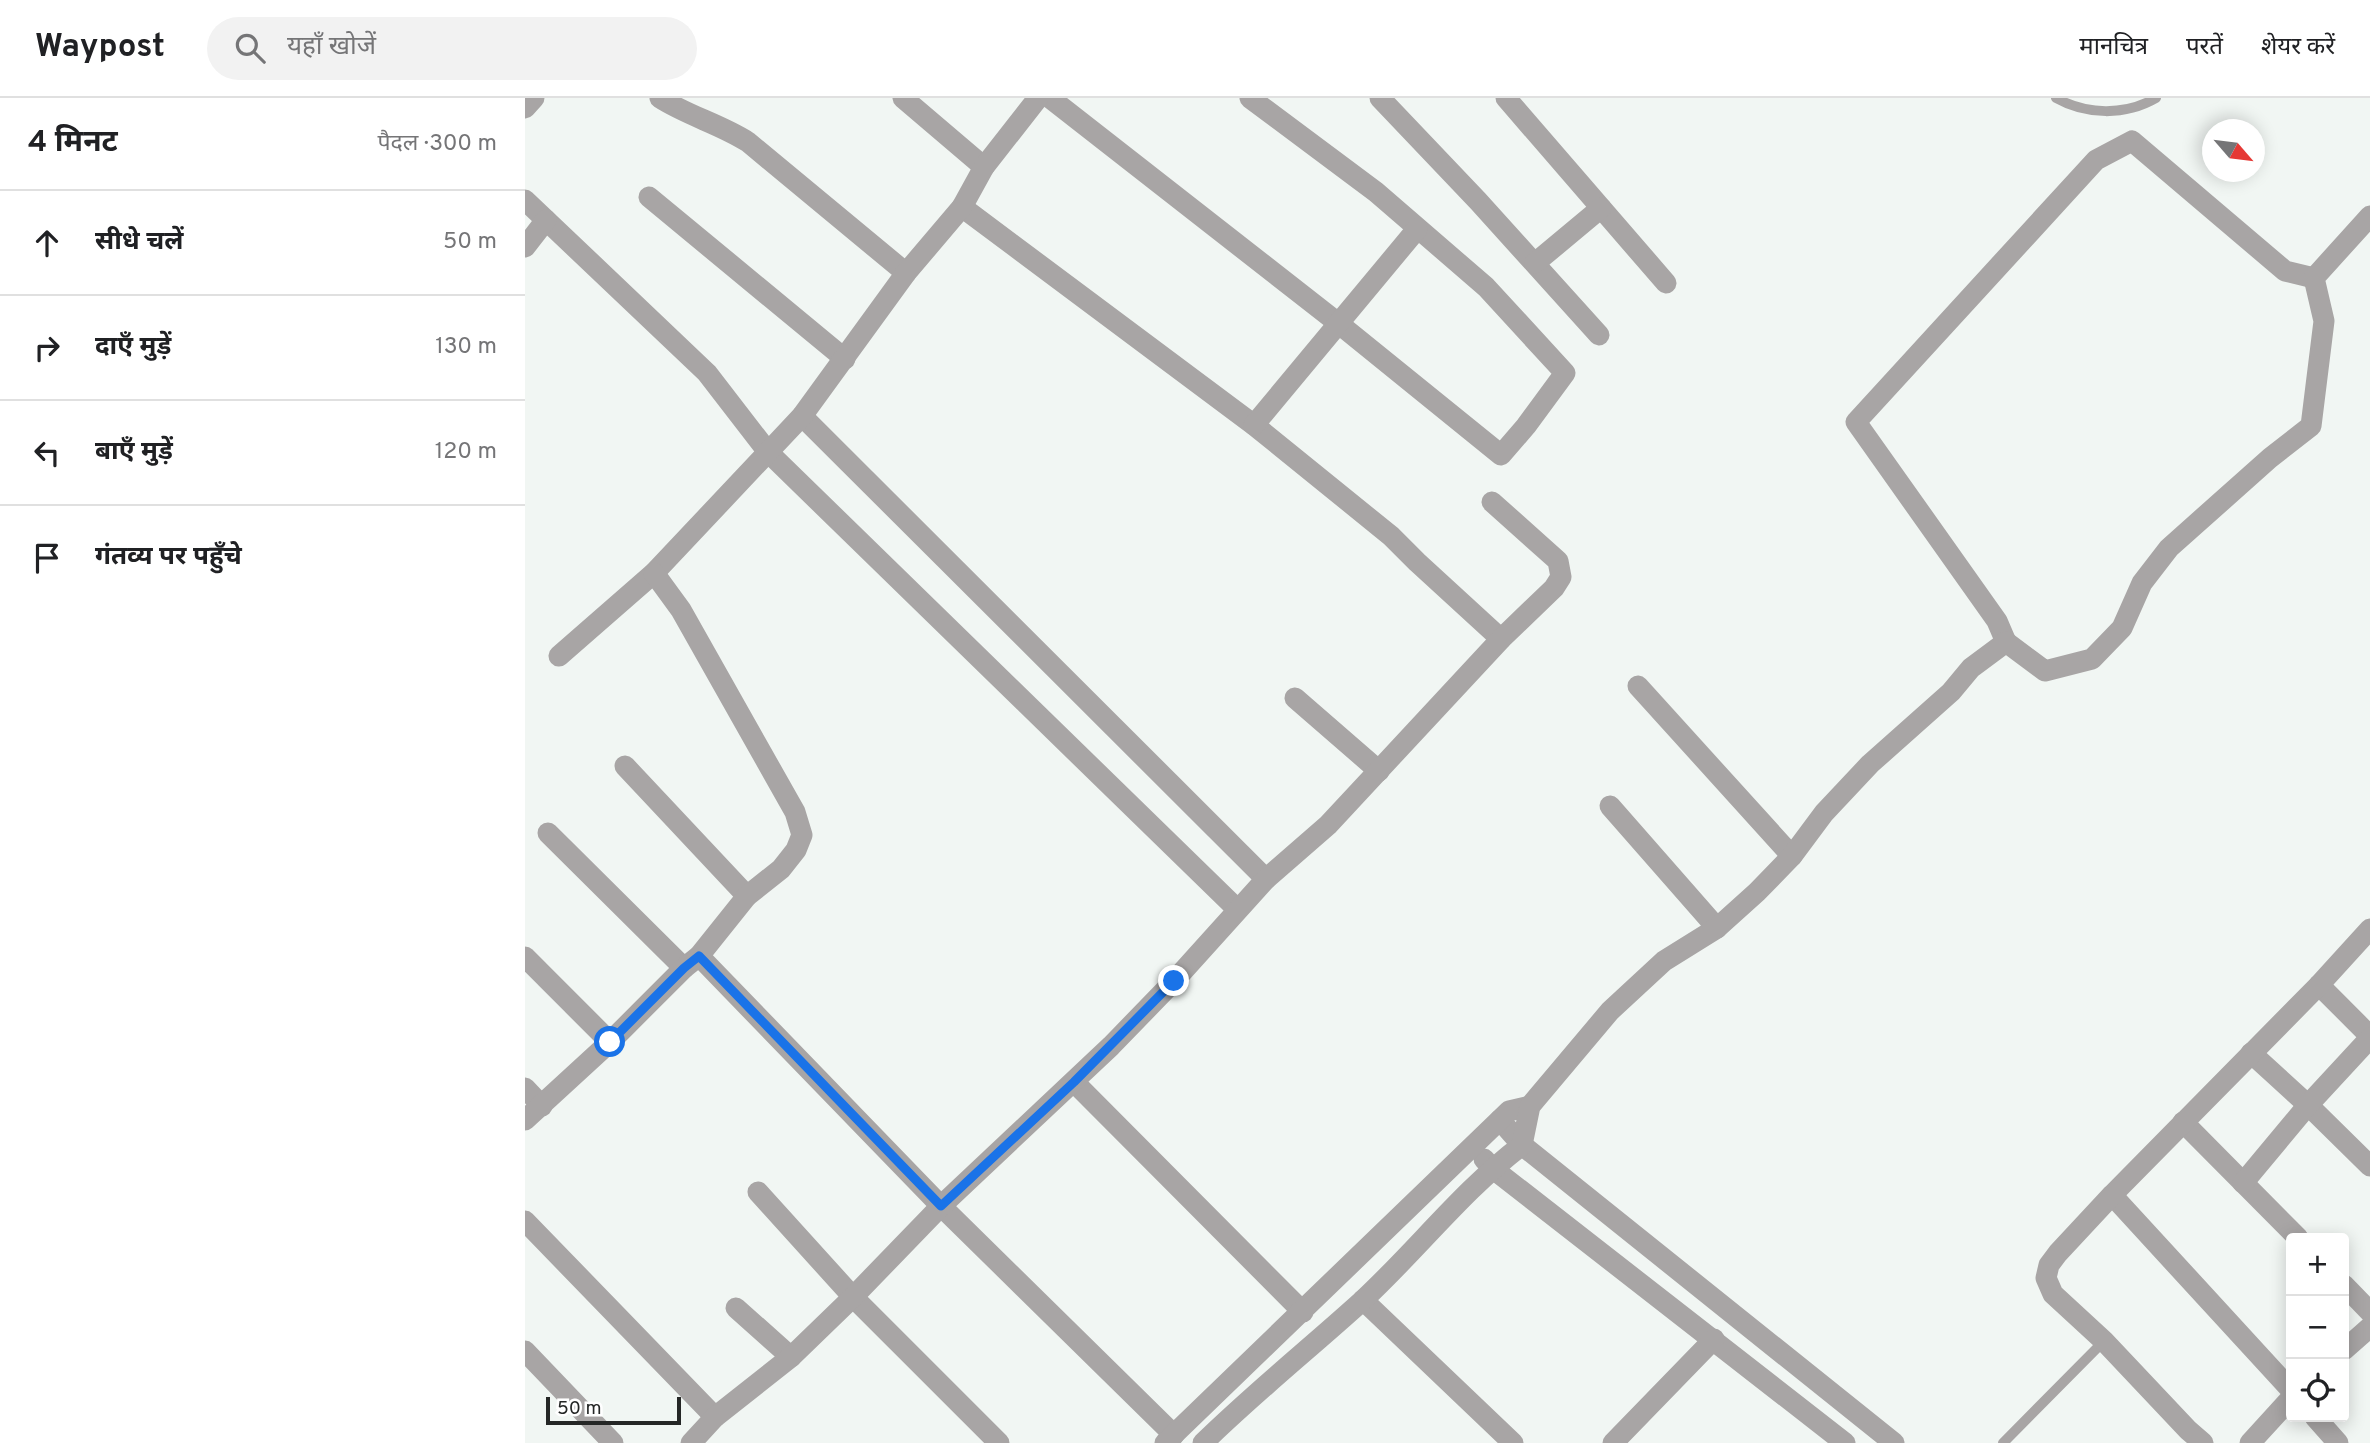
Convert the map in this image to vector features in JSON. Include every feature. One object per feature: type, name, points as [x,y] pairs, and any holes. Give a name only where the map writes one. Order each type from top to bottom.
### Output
[{"type":"street","points":[[525,108],[534,98]]},
{"type":"street","points":[[660,98],[726,128],[748,142],[906,273]]},
{"type":"street","points":[[902,98],[984,167]]},
{"type":"street","points":[[559,656],[654,573],[802,416],[906,273],[962,207],[984,167],[1038,98]]},
{"type":"street","points":[[1050,98],[1338,323],[1501,455],[1565,373],[1486,286],[1376,192],[1250,98]]},
{"type":"street","points":[[1380,98],[1599,335]]},
{"type":"street","points":[[1506,98],[1665,283]]},
{"type":"street","points":[[2132,141],[2285,271],[2314,278],[2324,321],[2311,426],[2234,489],[2169,548],[2142,583],[2122,628],[2092,659],[2045,671],[2006,642],[1997,621],[1856,422],[2096,160],[2132,141]]},
{"type":"street","points":[[649,197],[845,359]]},
{"type":"street","points":[[525,200],[707,373],[768,452],[1237,909]]},
{"type":"street","points":[[962,207],[1254,425],[1391,536],[1501,639]]},
{"type":"street","points":[[1535,263],[1601,208]]},
{"type":"street","points":[[2314,278],[2370,216]]},
{"type":"street","points":[[525,247],[546,220]]},
{"type":"street","points":[[1254,425],[1417,229]]},
{"type":"street","points":[[802,416],[1266,878]]},
{"type":"street","points":[[691,1443],[715,1417],[791,1357],[941,1206],[1074,1082],[1174,981],[1266,878],[1328,825],[1501,639],[1554,588],[1561,577],[1558,562],[1492,502]]},
{"type":"street","points":[[525,1120],[692,962],[747,896],[781,869],[796,850],[802,835],[795,812],[681,610],[654,573]]},
{"type":"street","points":[[1203,1443],[1245,1401],[1363,1300],[1492,1168],[1523,1145],[1530,1106],[1610,1012],[1664,961],[1717,928],[1792,856],[1824,813],[1870,764],[1951,692],[1971,668],[2006,642]]},
{"type":"street","points":[[1638,686],[1792,856]]},
{"type":"street","points":[[1295,698],[1379,771]]},
{"type":"street","points":[[625,766],[747,896]]},
{"type":"street","points":[[1610,806],[1717,928]]},
{"type":"street","points":[[548,833],[692,962],[941,1206],[1169,1439],[1509,1111],[1530,1106]]},
{"type":"street","points":[[2203,1443],[2104,1341],[2053,1294],[2046,1278],[2049,1265],[2112,1195],[2319,985],[2370,929]]},
{"type":"street","points":[[525,957],[610,1042]]},
{"type":"street","points":[[2243,1183],[2308,1105],[2370,1037],[2319,985]]},
{"type":"street","points":[[2251,1053],[2370,1166]]},
{"type":"street","points":[[1074,1082],[1303,1312]]},
{"type":"street","points":[[525,1088],[542,1106]]},
{"type":"street","points":[[1500,1120],[1523,1145],[1894,1443]]},
{"type":"street","points":[[2183,1122],[2293,1233]]},
{"type":"street","points":[[1473,1146],[1492,1168],[1845,1443]]},
{"type":"street","points":[[758,1192],[853,1297],[999,1443]]},
{"type":"street","points":[[2112,1195],[2286,1385]]},
{"type":"street","points":[[525,1221],[715,1417]]},
{"type":"street","points":[[2349,1290],[2370,1312]]},
{"type":"street","points":[[1363,1300],[1513,1443]]},
{"type":"street","points":[[736,1308],[791,1357]]},
{"type":"street","points":[[1613,1443],[1714,1339]]},
{"type":"street","points":[[525,1351],[613,1443]]},
{"type":"street","points":[[2250,1443],[2286,1403]]},
{"type":"street","points":[[2319,1422],[2338,1443]]},
{"type":"lane","points":[[2056,98],[2070,106],[2112,113],[2155,98]]},
{"type":"lane","points":[[2003,1443],[2104,1341]]},
{"type":"route","points":[[610,1042],[699,956],[941,1206],[1074,1082],[1174,981]]}]
